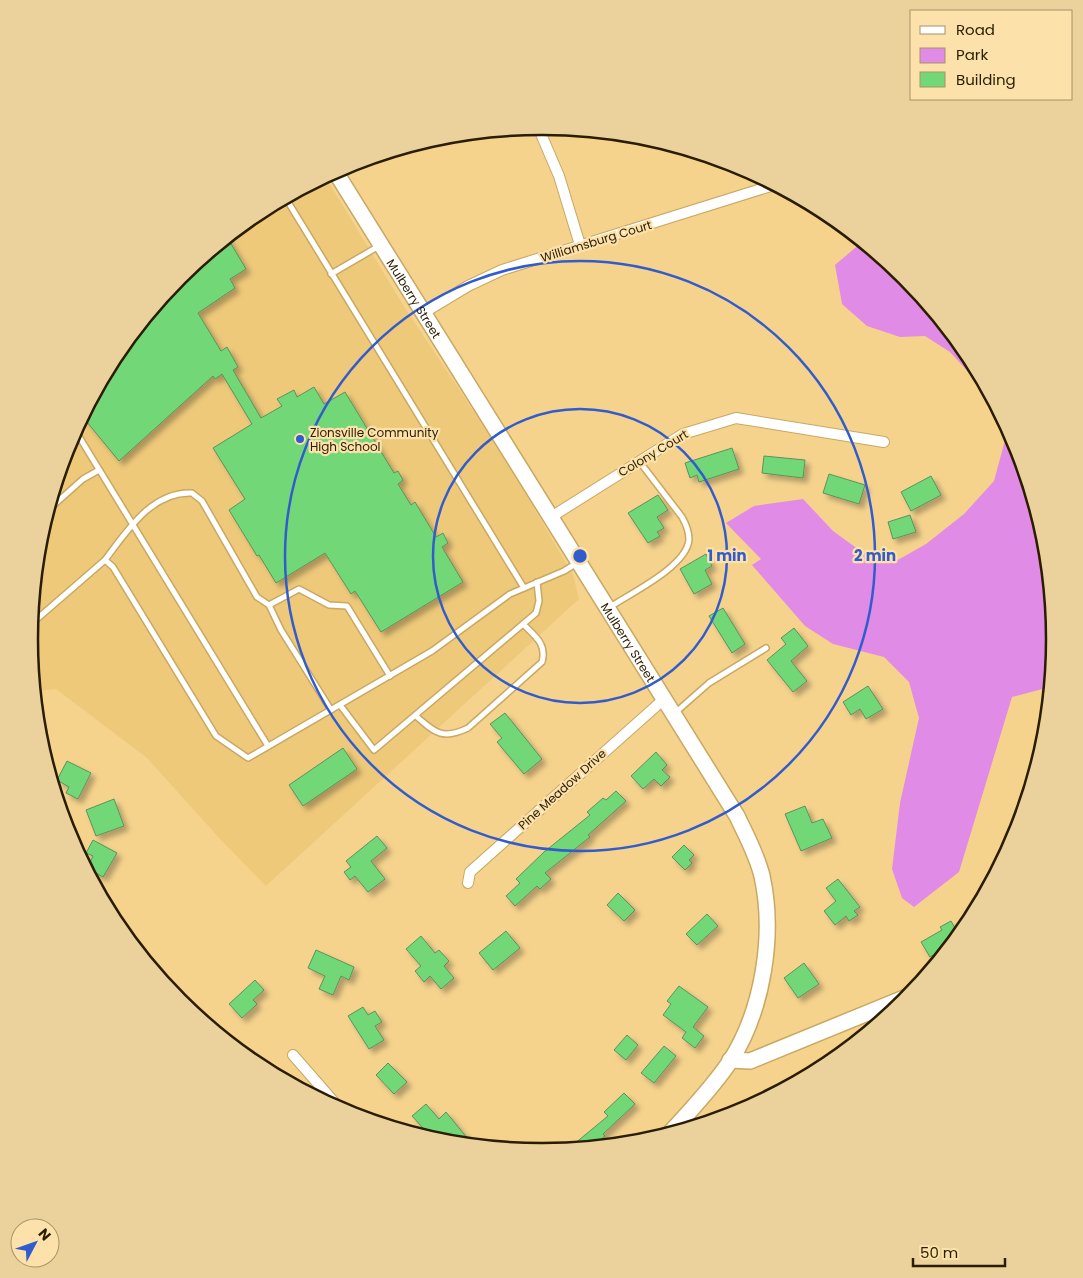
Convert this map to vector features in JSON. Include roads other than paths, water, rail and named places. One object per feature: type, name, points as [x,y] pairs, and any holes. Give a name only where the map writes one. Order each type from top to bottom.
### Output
[{"type":"street","points":[[541,135],[559,176],[580,245]]},
{"type":"street","name":"Mulberry Street","points":[[339,178],[425,312],[672,715],[737,816],[762,876],[766,930],[761,982],[744,1033],[730,1060],[677,1124]]},
{"type":"street","name":"Williamsburg Court","points":[[425,312],[468,286],[502,270],[765,188]]},
{"type":"street","name":"Colony Court","points":[[551,517],[683,434],[736,418],[884,442]]},
{"type":"street","name":"Pine Meadow Drive","points":[[468,883],[470,872],[663,700]]},
{"type":"street","points":[[730,1060],[750,1062],[888,1005]]},
{"type":"street","points":[[292,1055],[328,1095]]},
{"type":"lane","points":[[289,204],[524,588]]},
{"type":"lane","points":[[331,274],[382,244]]},
{"type":"lane","points":[[79,438],[268,746]]},
{"type":"lane","points":[[607,608],[678,562],[689,540],[687,526],[682,518],[639,461]]},
{"type":"lane","points":[[57,502],[83,479],[99,470]]},
{"type":"lane","points":[[39,617],[104,560],[133,524],[159,501],[171,495],[192,494],[202,501],[257,597],[269,605],[281,630],[331,710]]},
{"type":"lane","points":[[104,560],[113,567],[216,736],[248,758],[432,651],[510,594],[564,571],[579,562]]},
{"type":"lane","points":[[340,704],[374,750],[536,613],[539,601],[537,582]]},
{"type":"lane","points":[[269,605],[298,589],[329,605],[347,606],[390,676]]},
{"type":"lane","points":[[416,716],[442,735],[455,734],[475,721],[542,662],[543,645],[523,624]]},
{"type":"lane","points":[[672,715],[709,683],[766,648]]},
{"type":"place","name":"Zionsville Community High School","points":[[300,439]]}]
